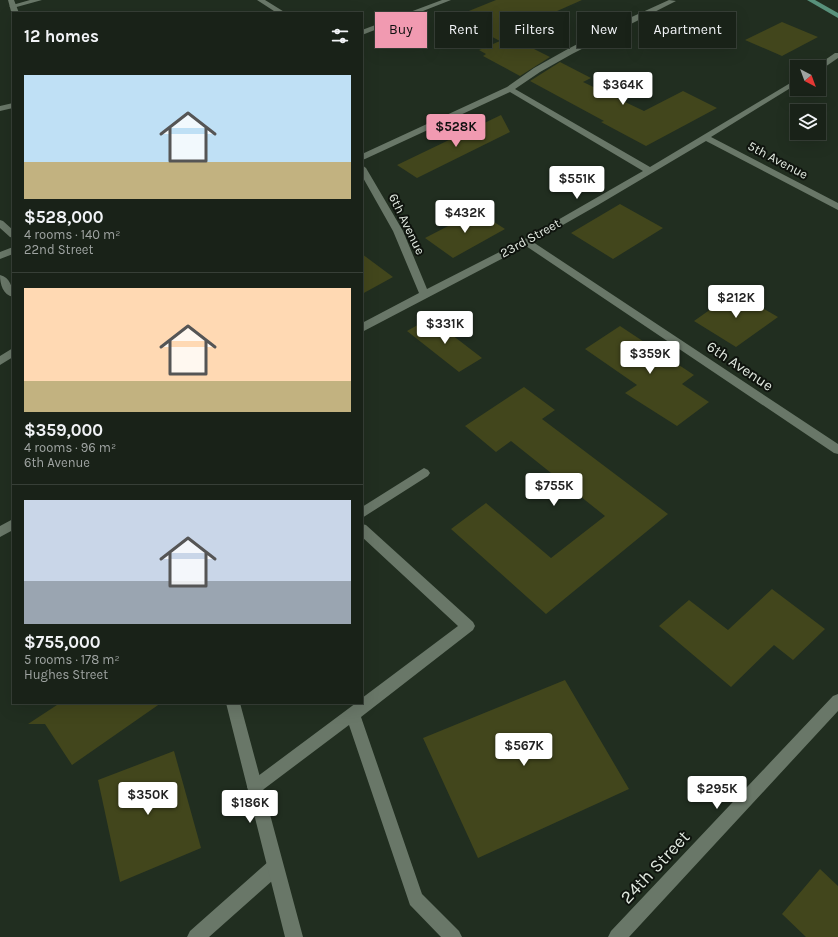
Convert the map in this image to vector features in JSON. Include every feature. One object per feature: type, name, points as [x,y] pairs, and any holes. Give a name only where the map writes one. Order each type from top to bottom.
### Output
[{"type":"main road","points":[[810,0],[838,16]]},
{"type":"street","points":[[13,6],[39,0]]},
{"type":"street","points":[[260,0],[280,12]]},
{"type":"street","points":[[363,33],[448,0]]},
{"type":"street","points":[[363,157],[510,89],[537,70],[562,56],[617,27],[673,1]]},
{"type":"street","points":[[826,63],[838,55]]},
{"type":"street","name":"23rd Street","points":[[363,327],[424,294],[526,242],[650,171],[790,85]]},
{"type":"street","points":[[510,89],[650,171]]},
{"type":"street","points":[[0,109],[12,105]]},
{"type":"street","name":"5th Avenue","points":[[705,137],[838,206]]},
{"type":"street","name":"6th Avenue","points":[[363,170],[398,231],[424,294]]},
{"type":"street","points":[[0,223],[12,235]]},
{"type":"street","name":"6th Avenue","points":[[526,242],[838,450]]},
{"type":"street","points":[[0,256],[12,250]]},
{"type":"street","points":[[0,278],[12,293]]},
{"type":"street","points":[[0,361],[12,353]]},
{"type":"street","points":[[363,513],[424,473]]},
{"type":"street","points":[[0,532],[12,525]]},
{"type":"street","points":[[255,787],[468,626],[363,530]]},
{"type":"street","name":"24th Street","points":[[617,937],[838,701]]},
{"type":"street","points":[[233,704],[294,937]]},
{"type":"street","points":[[353,714],[416,899],[453,937]]},
{"type":"street","points":[[196,937],[275,867]]},
{"type":"building","points":[[496,0],[582,0],[555,12],[500,12],[500,41],[492,37],[492,12],[466,12]]},
{"type":"building","points":[[782,22],[818,37],[782,56],[745,40]]},
{"type":"building","points":[[500,41],[500,48],[536,48],[534,49],[550,57],[520,76],[483,56],[486,54],[479,50],[484,48],[492,48],[492,44]]},
{"type":"building","points":[[560,62],[591,78],[583,82],[644,111],[683,91],[717,108],[646,146],[601,122],[604,121],[530,81]]},
{"type":"building","points":[[501,115],[510,132],[417,178],[397,165]]},
{"type":"building","points":[[620,204],[663,228],[613,259],[571,233]]},
{"type":"building","points":[[477,211],[505,229],[453,258],[425,238]]},
{"type":"building","points":[[363,255],[393,277],[363,293]]},
{"type":"building","points":[[735,292],[778,317],[736,347],[694,321]]},
{"type":"building","points":[[430,318],[482,358],[459,372],[407,331]]},
{"type":"building","points":[[620,326],[694,375],[682,384],[709,402],[677,426],[625,393],[637,385],[585,349]]},
{"type":"building","points":[[524,387],[555,410],[542,419],[668,514],[546,614],[451,529],[486,503],[551,558],[605,516],[511,441],[496,452],[465,426]]},
{"type":"building","points":[[772,589],[825,629],[793,660],[774,645],[731,687],[659,626],[689,600],[728,630]]},
{"type":"building","points":[[565,680],[629,789],[478,858],[423,738]]},
{"type":"building","points":[[58,704],[160,704],[72,765],[45,724],[28,724]]},
{"type":"building","points":[[174,751],[201,848],[120,882],[98,780]]},
{"type":"building","points":[[820,869],[838,886],[838,937],[806,937],[782,914]]}]
